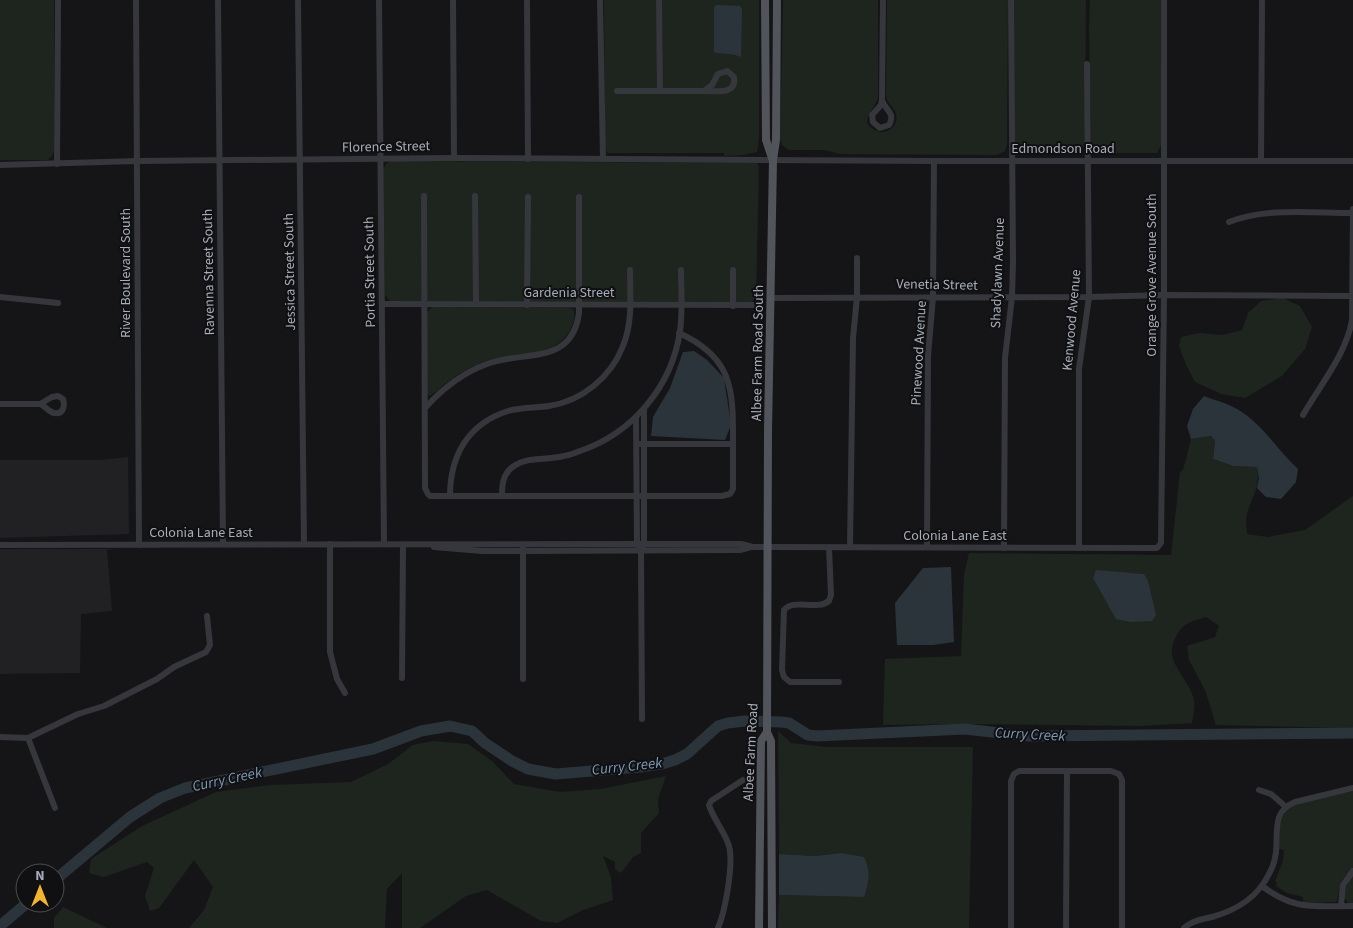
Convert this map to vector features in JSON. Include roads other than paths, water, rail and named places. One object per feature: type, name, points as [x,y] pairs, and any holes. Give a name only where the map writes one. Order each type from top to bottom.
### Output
[{"type":"main road","name":"Albee Farm Road South","points":[[765,0],[766,140],[773,160]]},
{"type":"main road","name":"Albee Farm Road South","points":[[768,547],[770,298],[773,160],[776,140],[777,0]]},
{"type":"main road","name":"Albee Farm Road","points":[[768,547],[766,699],[767,732],[771,741],[772,928]]},
{"type":"main road","name":"Albee Farm Road","points":[[760,928],[761,742],[767,732]]},
{"type":"street","points":[[57,164],[58,0]]},
{"type":"street","name":"River Boulevard South","points":[[136,0],[139,545]]},
{"type":"street","name":"Ravenna Street South","points":[[218,0],[223,544]]},
{"type":"street","name":"Jessica Street South","points":[[298,0],[304,544]]},
{"type":"street","name":"Portia Street South","points":[[379,0],[384,544]]},
{"type":"street","points":[[453,0],[454,158]]},
{"type":"street","points":[[527,0],[528,159]]},
{"type":"street","points":[[600,0],[603,159]]},
{"type":"street","points":[[659,0],[660,91]]},
{"type":"street","points":[[882,100],[883,0]]},
{"type":"street","name":"Shadylawn Avenue","points":[[1004,548],[1005,358],[1012,297],[1011,0]]},
{"type":"street","name":"Orange Grove Avenue South","points":[[1157,548],[1161,543],[1164,295],[1164,0]]},
{"type":"street","points":[[1261,161],[1262,0]]},
{"type":"street","name":"Kenwood Avenue","points":[[1079,548],[1079,369],[1089,297],[1087,64]]},
{"type":"street","points":[[617,91],[704,91],[728,90],[735,83],[734,77],[727,71],[720,72],[712,85],[704,91]]},
{"type":"street","name":"Florence Street","points":[[0,165],[137,161],[454,158],[773,160]]},
{"type":"street","name":"Edmondson Road","points":[[773,160],[1353,160]]},
{"type":"street","name":"Pinewood Avenue","points":[[927,547],[928,356],[934,297],[934,161]]},
{"type":"street","points":[[424,196],[425,488],[428,494],[434,497],[722,496],[730,494],[733,489],[734,444],[733,401],[730,386],[725,373],[716,360],[704,348],[679,333]]},
{"type":"street","points":[[475,196],[476,304]]},
{"type":"street","points":[[527,305],[528,197]]},
{"type":"street","points":[[424,408],[453,381],[478,367],[502,360],[545,354],[556,350],[574,332],[578,319],[579,305],[579,197]]},
{"type":"street","points":[[1303,415],[1346,342],[1352,320],[1353,209]]},
{"type":"street","points":[[1229,222],[1250,215],[1268,212],[1353,213]]},
{"type":"street","points":[[850,546],[853,338],[857,297],[857,258]]},
{"type":"street","points":[[450,496],[450,478],[456,456],[469,436],[484,423],[511,410],[562,403],[580,396],[597,383],[616,360],[624,345],[628,330],[630,270]]},
{"type":"street","points":[[502,496],[505,476],[514,465],[528,460],[557,458],[581,451],[610,438],[644,410],[668,372],[675,352],[679,333],[681,270]]},
{"type":"street","points":[[733,270],[733,306]]},
{"type":"street","name":"Venetia Street","points":[[770,298],[1164,295],[1352,296]]},
{"type":"street","points":[[0,297],[58,303]]},
{"type":"street","name":"Gardenia Street","points":[[382,304],[756,305]]},
{"type":"street","points":[[0,404],[40,404]]},
{"type":"street","points":[[642,719],[640,444],[644,410]]},
{"type":"street","points":[[636,418],[640,444]]},
{"type":"street","points":[[640,444],[734,444]]},
{"type":"street","points":[[523,679],[524,543]]},
{"type":"street","name":"Colonia Lane East","points":[[403,545],[524,543],[741,544],[753,547]]},
{"type":"street","points":[[330,544],[330,652],[337,679],[345,694]]},
{"type":"street","name":"Colonia Lane East","points":[[0,546],[384,544],[482,551],[641,552],[830,546],[1157,548]]},
{"type":"street","points":[[402,678],[403,545]]},
{"type":"street","points":[[830,546],[830,599],[822,605],[790,605],[784,610],[782,670],[784,677],[790,682],[839,682]]},
{"type":"street","points":[[0,737],[28,738],[78,714],[104,706],[157,679],[174,667],[206,652],[210,645],[207,616]]},
{"type":"street","points":[[28,738],[55,808]]},
{"type":"street","points":[[1011,928],[1011,781],[1014,774],[1019,771],[1111,770],[1121,776],[1122,928]]},
{"type":"street","points":[[1066,928],[1067,771]]},
{"type":"street","points":[[718,928],[731,869],[731,857],[728,842],[709,805],[711,801],[743,780]]},
{"type":"street","points":[[1184,928],[1194,922],[1238,908],[1253,897],[1262,886],[1275,860],[1276,825],[1286,807],[1295,802],[1353,788]]},
{"type":"street","points":[[1259,790],[1271,794],[1286,807]]},
{"type":"street","points":[[1341,906],[1342,888],[1346,879],[1353,871]]},
{"type":"street","points":[[1262,886],[1281,899],[1294,904],[1308,906],[1353,906]]},
{"type":"waterway","name":"Curry Creek","points":[[65,872],[130,817],[160,798],[185,788],[373,749],[421,731],[450,726],[472,731],[485,743],[528,769],[556,774],[662,764],[687,754],[718,726],[745,721],[789,723],[808,735],[817,736],[965,729],[1027,736],[1353,733]]},
{"type":"waterway","name":"Curry Creek","points":[[0,926],[15,913]]}]
